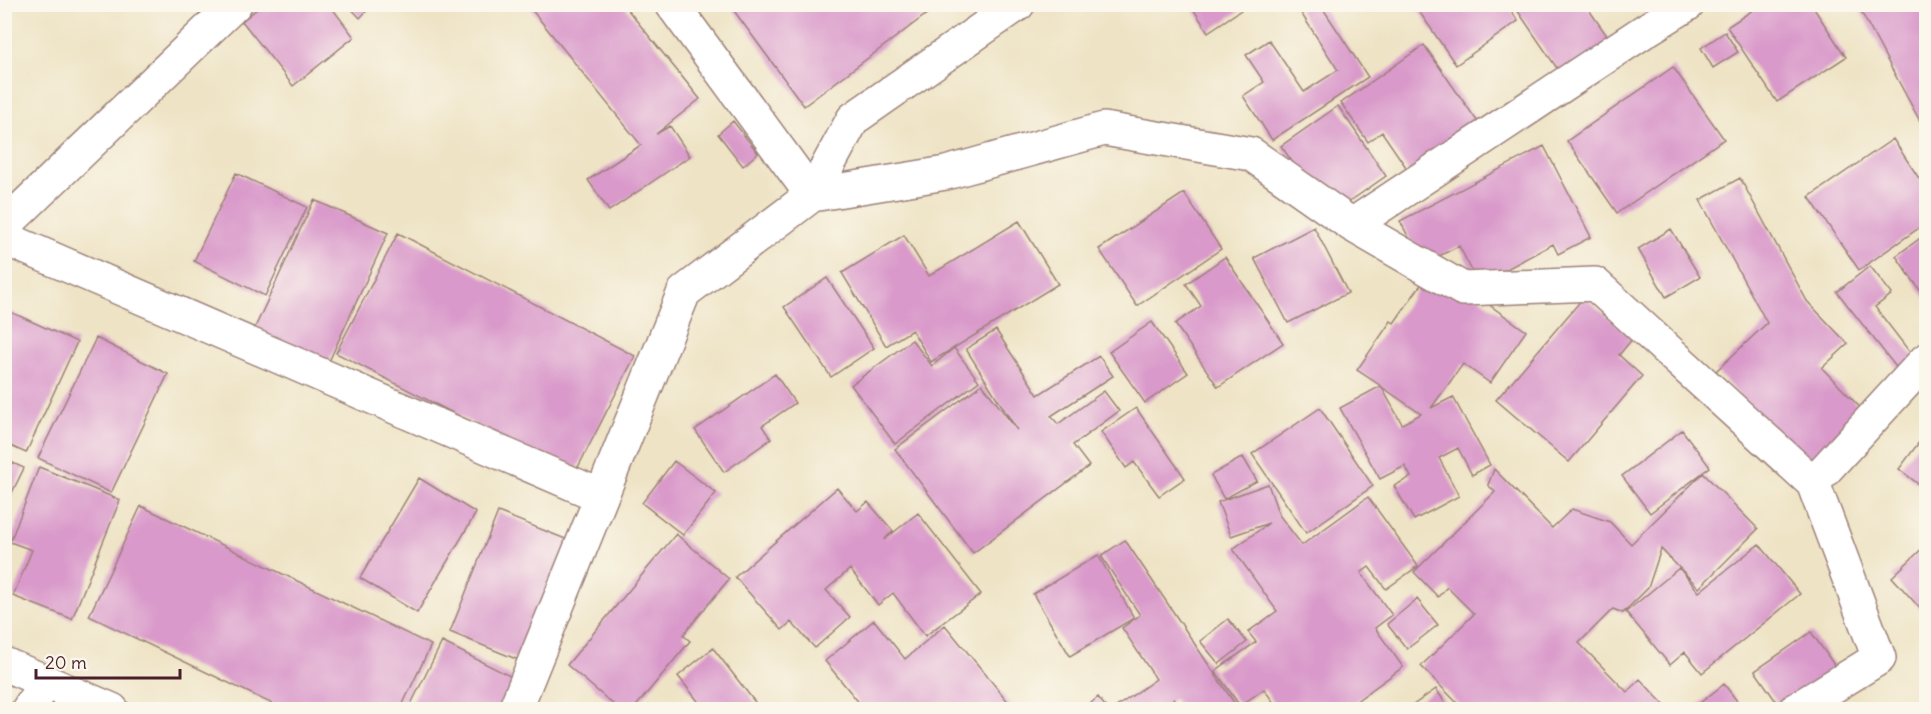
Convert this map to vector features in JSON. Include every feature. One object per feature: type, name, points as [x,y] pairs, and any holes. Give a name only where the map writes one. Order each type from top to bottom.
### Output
[{"type":"street","points":[[4,226],[235,4]]},
{"type":"street","points":[[672,4],[812,195]]},
{"type":"street","points":[[514,710],[684,292],[812,195],[853,119],[1018,4]]},
{"type":"street","points":[[1352,225],[1688,4]]},
{"type":"street","points":[[812,195],[946,173],[1104,129],[1251,154],[1352,225],[1463,289],[1595,284],[1813,483],[1879,658],[1795,710]]},
{"type":"street","points":[[4,238],[601,496]]},
{"type":"street","points":[[1813,483],[1926,360]]},
{"type":"street","points":[[4,663],[112,710]]},
{"type":"street","points":[[28,710],[46,681]]},
{"type":"building","points":[[263,4],[329,4],[354,37],[293,86],[242,21]]},
{"type":"building","points":[[347,4],[373,4],[360,18]]},
{"type":"building","points":[[527,4],[623,4],[700,99],[656,134],[670,126],[690,156],[609,211],[588,180],[641,145]]},
{"type":"building","points":[[729,4],[940,4],[804,106]]},
{"type":"building","points":[[1190,4],[1250,4],[1208,32]]},
{"type":"building","points":[[1308,4],[1320,4],[1368,77],[1272,140],[1243,96],[1264,82],[1246,55],[1269,40],[1304,92],[1338,70],[1299,10]]},
{"type":"building","points":[[1414,4],[1507,4],[1518,21],[1456,65]]},
{"type":"building","points":[[1513,4],[1585,4],[1612,43],[1563,77]]},
{"type":"building","points":[[1762,4],[1811,4],[1846,57],[1777,102],[1727,27]]},
{"type":"building","points":[[1857,4],[1926,4],[1926,120],[1921,123]]},
{"type":"building","points":[[1725,32],[1738,52],[1713,68],[1701,48]]},
{"type":"building","points":[[1424,45],[1482,128],[1412,176],[1382,132],[1368,142],[1341,103]]},
{"type":"building","points":[[1673,67],[1724,139],[1617,213],[1567,141]]},
{"type":"building","points":[[1338,106],[1386,176],[1330,215],[1281,146]]},
{"type":"building","points":[[733,121],[758,153],[743,166],[718,134]]},
{"type":"building","points":[[1893,139],[1926,189],[1926,223],[1859,270],[1809,197]]},
{"type":"building","points":[[1544,146],[1591,237],[1558,254],[1553,244],[1479,284],[1459,246],[1423,264],[1400,221]]},
{"type":"building","points":[[236,173],[307,207],[265,296],[194,261]]},
{"type":"building","points":[[1740,178],[1807,301],[1848,344],[1822,368],[1877,425],[1819,480],[1716,371],[1767,323],[1700,200]]},
{"type":"building","points":[[1184,193],[1221,249],[1137,306],[1099,249]]},
{"type":"building","points":[[314,200],[388,233],[326,368],[252,334]]},
{"type":"building","points":[[1019,221],[1058,284],[931,362],[912,330],[886,346],[842,273],[904,235],[929,276]]},
{"type":"building","points":[[1314,227],[1348,293],[1288,323],[1254,258]]},
{"type":"building","points":[[1671,229],[1700,277],[1666,297],[1638,249]]},
{"type":"building","points":[[398,233],[635,356],[574,475],[336,353]]},
{"type":"building","points":[[1926,234],[1926,299],[1896,256]]},
{"type":"building","points":[[1225,257],[1283,343],[1218,387],[1175,324],[1201,306],[1186,284]]},
{"type":"building","points":[[1434,266],[1526,331],[1490,383],[1463,364],[1431,408],[1453,397],[1490,465],[1472,475],[1458,448],[1439,458],[1459,496],[1414,520],[1394,486],[1411,477],[1405,466],[1380,479],[1340,408],[1381,386],[1357,370],[1391,321],[1394,323]],"holes":[[[1381,386],[1421,414],[1402,424]]]},
{"type":"building","points":[[1870,266],[1892,294],[1875,307],[1919,364],[1903,376],[1837,292]]},
{"type":"building","points":[[827,278],[874,348],[831,377],[784,307]]},
{"type":"building","points":[[1584,297],[1633,338],[1619,355],[1642,376],[1569,462],[1496,400]]},
{"type":"building","points":[[4,309],[77,342],[26,453],[4,443]]},
{"type":"building","points":[[1152,322],[1188,373],[1145,403],[1109,352]]},
{"type":"building","points":[[996,330],[1038,395],[1099,356],[1113,376],[1051,416],[1058,424],[1104,391],[1119,411],[1073,445],[1089,466],[973,553],[895,449],[982,384],[1017,430],[966,349]]},
{"type":"building","points":[[96,338],[168,374],[111,493],[38,458]]},
{"type":"building","points":[[912,340],[932,366],[954,348],[979,381],[895,444],[851,385]]},
{"type":"building","points":[[775,374],[795,403],[762,426],[771,439],[724,472],[695,430]]},
{"type":"building","points":[[1136,408],[1185,478],[1159,496],[1134,462],[1126,468],[1101,432]]},
{"type":"building","points":[[1320,408],[1373,486],[1306,533],[1252,454]]},
{"type":"building","points":[[1682,430],[1710,467],[1650,513],[1622,476]]},
{"type":"building","points":[[1926,433],[1926,490],[1899,469]]},
{"type":"building","points":[[1243,457],[1257,481],[1224,499],[1211,475]]},
{"type":"building","points":[[4,459],[24,468],[4,509]]},
{"type":"building","points":[[674,461],[716,493],[683,535],[642,503]]},
{"type":"building","points":[[39,467],[120,500],[72,619],[13,596],[32,550],[10,542]]},
{"type":"building","points":[[1494,469],[1552,528],[1572,509],[1610,522],[1631,544],[1703,473],[1758,529],[1699,588],[1661,549],[1648,588],[1623,613],[1613,609],[1579,643],[1627,692],[1640,679],[1669,710],[1464,710],[1421,666],[1474,614],[1447,587],[1438,597],[1414,572],[1495,492],[1488,485]]},
{"type":"building","points":[[419,478],[476,513],[417,613],[360,578]]},
{"type":"building","points":[[1268,484],[1279,515],[1302,545],[1368,497],[1418,566],[1386,589],[1369,567],[1361,573],[1392,615],[1375,628],[1403,667],[1344,710],[1279,710],[1264,689],[1240,706],[1215,671],[1256,642],[1248,632],[1277,611],[1233,549],[1269,523],[1231,536],[1218,502]]},
{"type":"building","points":[[837,488],[857,511],[868,502],[893,531],[884,540],[918,513],[981,594],[925,636],[893,593],[878,605],[850,569],[826,590],[850,617],[815,648],[791,622],[782,630],[735,577]]},
{"type":"building","points":[[141,506],[431,645],[400,710],[285,710],[89,616]]},
{"type":"building","points":[[498,512],[578,544],[521,661],[450,632]]},
{"type":"building","points":[[676,534],[729,579],[683,635],[690,641],[633,710],[620,710],[567,665]]},
{"type":"building","points":[[1125,540],[1239,710],[1181,710],[1174,699],[1159,710],[1112,710],[1156,679],[1122,628],[1140,615],[1101,556]]},
{"type":"building","points":[[1759,544],[1800,594],[1702,673],[1685,652],[1670,665],[1626,612],[1679,568],[1699,592]]},
{"type":"building","points":[[1926,545],[1926,615],[1892,577]]},
{"type":"building","points":[[1098,555],[1134,618],[1070,656],[1033,594]]},
{"type":"building","points":[[1417,599],[1438,625],[1407,649],[1387,624]]},
{"type":"building","points":[[1228,619],[1247,642],[1219,664],[1200,641]]},
{"type":"building","points":[[874,620],[905,659],[945,625],[1015,710],[865,710],[825,661]]},
{"type":"building","points":[[1811,632],[1842,676],[1782,710],[1755,671]]},
{"type":"building","points":[[442,642],[520,681],[506,710],[408,710]]},
{"type":"building","points":[[713,648],[761,710],[705,710],[678,676]]},
{"type":"building","points":[[1724,684],[1744,710],[1691,710]]},
{"type":"building","points":[[1436,689],[1450,710],[1406,710]]},
{"type":"building","points":[[1098,697],[1108,710],[1083,710]]}]
